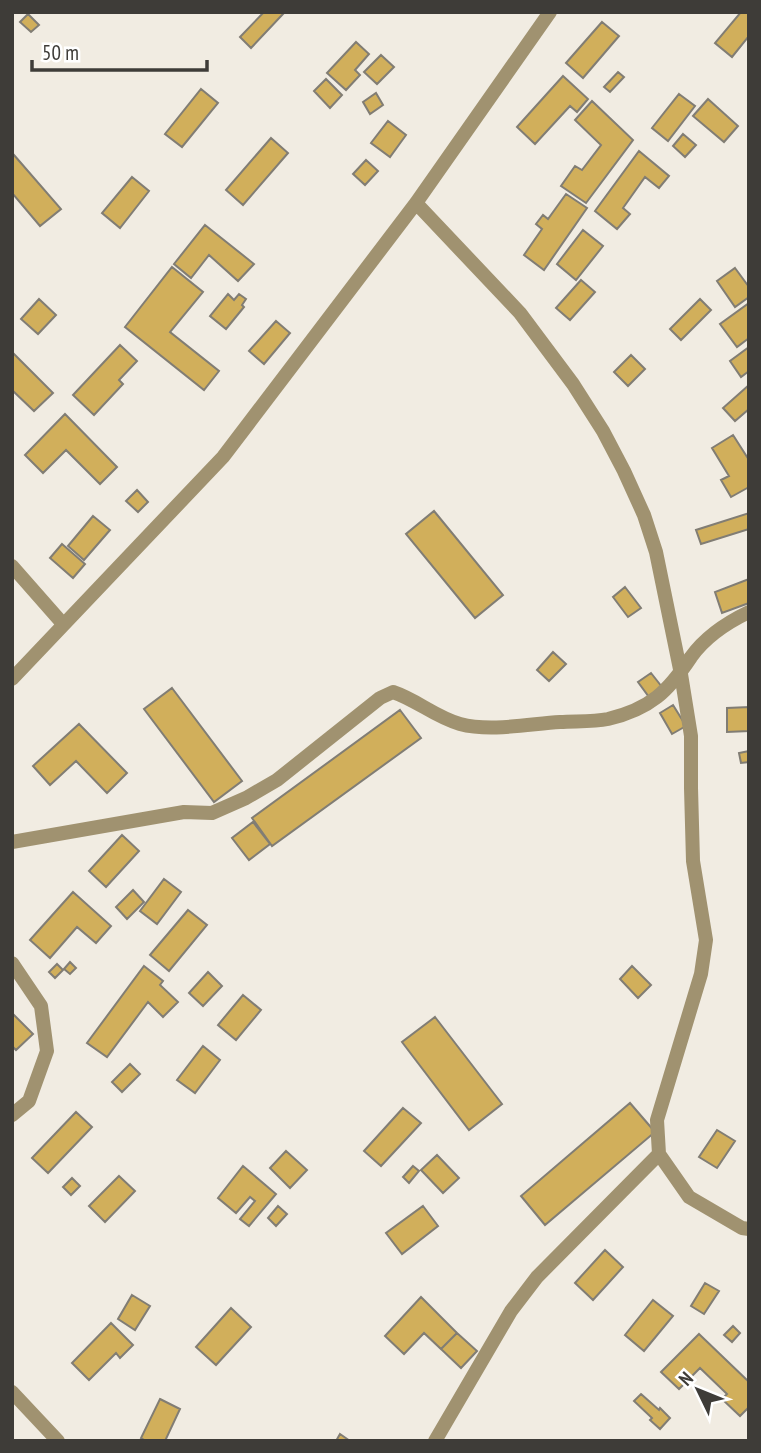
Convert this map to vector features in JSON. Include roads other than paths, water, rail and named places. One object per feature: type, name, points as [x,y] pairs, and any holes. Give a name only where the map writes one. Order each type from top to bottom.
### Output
[{"type":"street","points":[[12,679],[223,457],[416,203],[550,12]]},
{"type":"street","points":[[416,203],[520,313],[573,384],[603,431],[644,515],[656,552],[691,736],[693,861],[706,940],[701,974],[657,1120],[659,1154],[689,1197],[742,1228],[749,1229]]},
{"type":"street","points":[[12,566],[64,624]]},
{"type":"street","points":[[12,842],[184,813],[212,813],[277,780],[380,698],[393,692],[406,696],[445,719],[463,725],[485,727],[607,719],[635,710],[657,697],[681,674],[692,656],[722,625],[749,612]]},
{"type":"street","points":[[12,963],[41,1006],[47,1051],[29,1101],[12,1115]]},
{"type":"street","points":[[435,1441],[511,1311],[537,1277],[659,1154]]},
{"type":"street","points":[[12,1392],[58,1441]]}]
